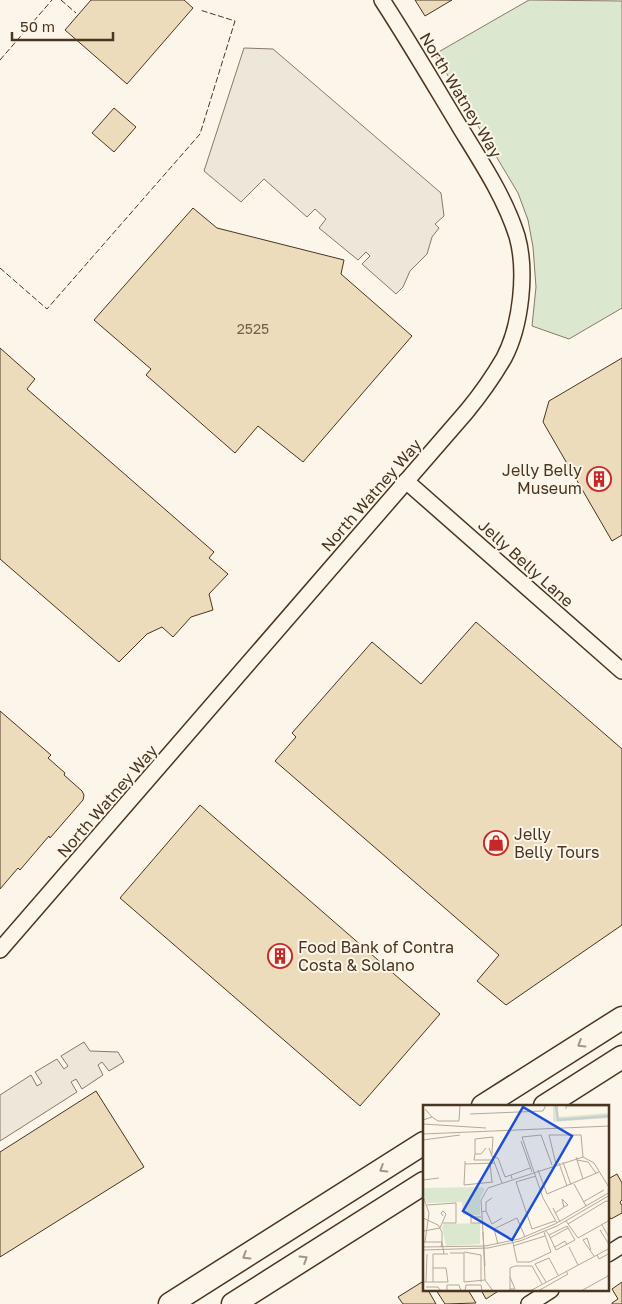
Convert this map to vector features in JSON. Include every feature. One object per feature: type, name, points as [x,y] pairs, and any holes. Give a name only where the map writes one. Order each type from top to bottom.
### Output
[{"type":"highway","points":[[485,1105],[622,1018]]},
{"type":"highway","points":[[547,1105],[622,1058]]},
{"type":"highway","points":[[170,1304],[423,1144]]},
{"type":"highway","points":[[233,1304],[423,1184]]},
{"type":"street","name":"North Watney Way","points":[[0,950],[485,389],[505,357],[515,329],[519,304],[522,273],[517,238],[504,204],[414,50],[382,0]]},
{"type":"street","name":"Jelly Belly Lane","points":[[406,481],[622,671]]},
{"type":"street","points":[[610,1253],[622,1245]]},
{"type":"street","points":[[530,1304],[548,1292]]},
{"type":"green space","points":[[529,0],[622,1],[622,308],[569,339],[532,326],[536,287],[533,247],[528,220],[518,193],[435,54]]},
{"type":"shaded area","points":[[244,48],[273,49],[441,193],[444,216],[435,224],[439,228],[432,237],[427,254],[410,271],[403,287],[396,294],[362,264],[370,256],[366,252],[358,260],[319,228],[326,219],[315,209],[307,217],[264,179],[241,202],[204,171]]},
{"type":"shaded area","points":[[84,1042],[90,1051],[118,1052],[124,1062],[109,1071],[102,1062],[98,1065],[103,1075],[82,1089],[76,1079],[71,1082],[77,1092],[0,1141],[0,1095],[31,1075],[37,1086],[42,1083],[35,1072],[57,1059],[64,1069],[68,1066],[61,1056]]},
{"type":"building","points":[[91,0],[184,0],[193,8],[127,84],[65,30]]},
{"type":"building","points":[[415,0],[452,0],[425,16]]},
{"type":"building","points":[[114,108],[136,127],[114,152],[92,133]]},
{"type":"building","points":[[193,208],[217,228],[344,260],[341,274],[412,336],[303,462],[258,426],[235,453],[146,375],[151,369],[94,320]]},
{"type":"building","points":[[0,348],[35,379],[27,389],[214,552],[209,558],[228,574],[209,594],[213,610],[191,617],[173,637],[162,627],[147,634],[119,662],[0,559]]},
{"type":"building","name":"Jelly Belly Museum","points":[[622,358],[622,535],[612,541],[543,422],[549,401]]},
{"type":"building","name":"Jelly Belly Tours","points":[[476,622],[622,749],[622,925],[506,1005],[477,981],[499,955],[275,761],[296,737],[292,733],[372,642],[421,684]]},
{"type":"building","points":[[0,711],[51,755],[48,758],[65,773],[64,775],[84,795],[83,800],[50,838],[49,836],[20,870],[18,868],[0,889]]},
{"type":"building","name":"Food Bank of Contra Costa & Solano","points":[[200,805],[440,1014],[360,1106],[120,898]]},
{"type":"building","points":[[96,1091],[144,1167],[0,1257],[0,1152]]},
{"type":"building","points":[[617,1174],[622,1183],[622,1200],[620,1202],[622,1213],[611,1219],[610,1218],[610,1178]]},
{"type":"building","points":[[422,1282],[423,1292],[429,1292],[436,1304],[403,1304],[398,1297]]},
{"type":"building","points":[[622,1282],[622,1304],[612,1304],[618,1299],[612,1289]]},
{"type":"building","points":[[437,1292],[469,1292],[476,1303],[445,1304]]},
{"type":"building","points":[[482,1292],[497,1292],[486,1299]]},
{"type":"fence","points":[[0,60],[52,0]]},
{"type":"fence","points":[[61,0],[76,13]]},
{"type":"fence","points":[[0,268],[47,309],[200,134],[235,21],[200,10]]},
{"type":"place","name":"Jelly Belly Museum","points":[[599,479]]},
{"type":"place","name":"Jelly Belly Tours","points":[[496,843]]},
{"type":"place","name":"Food Bank of Contra Costa & Solano","points":[[280,956]]}]
